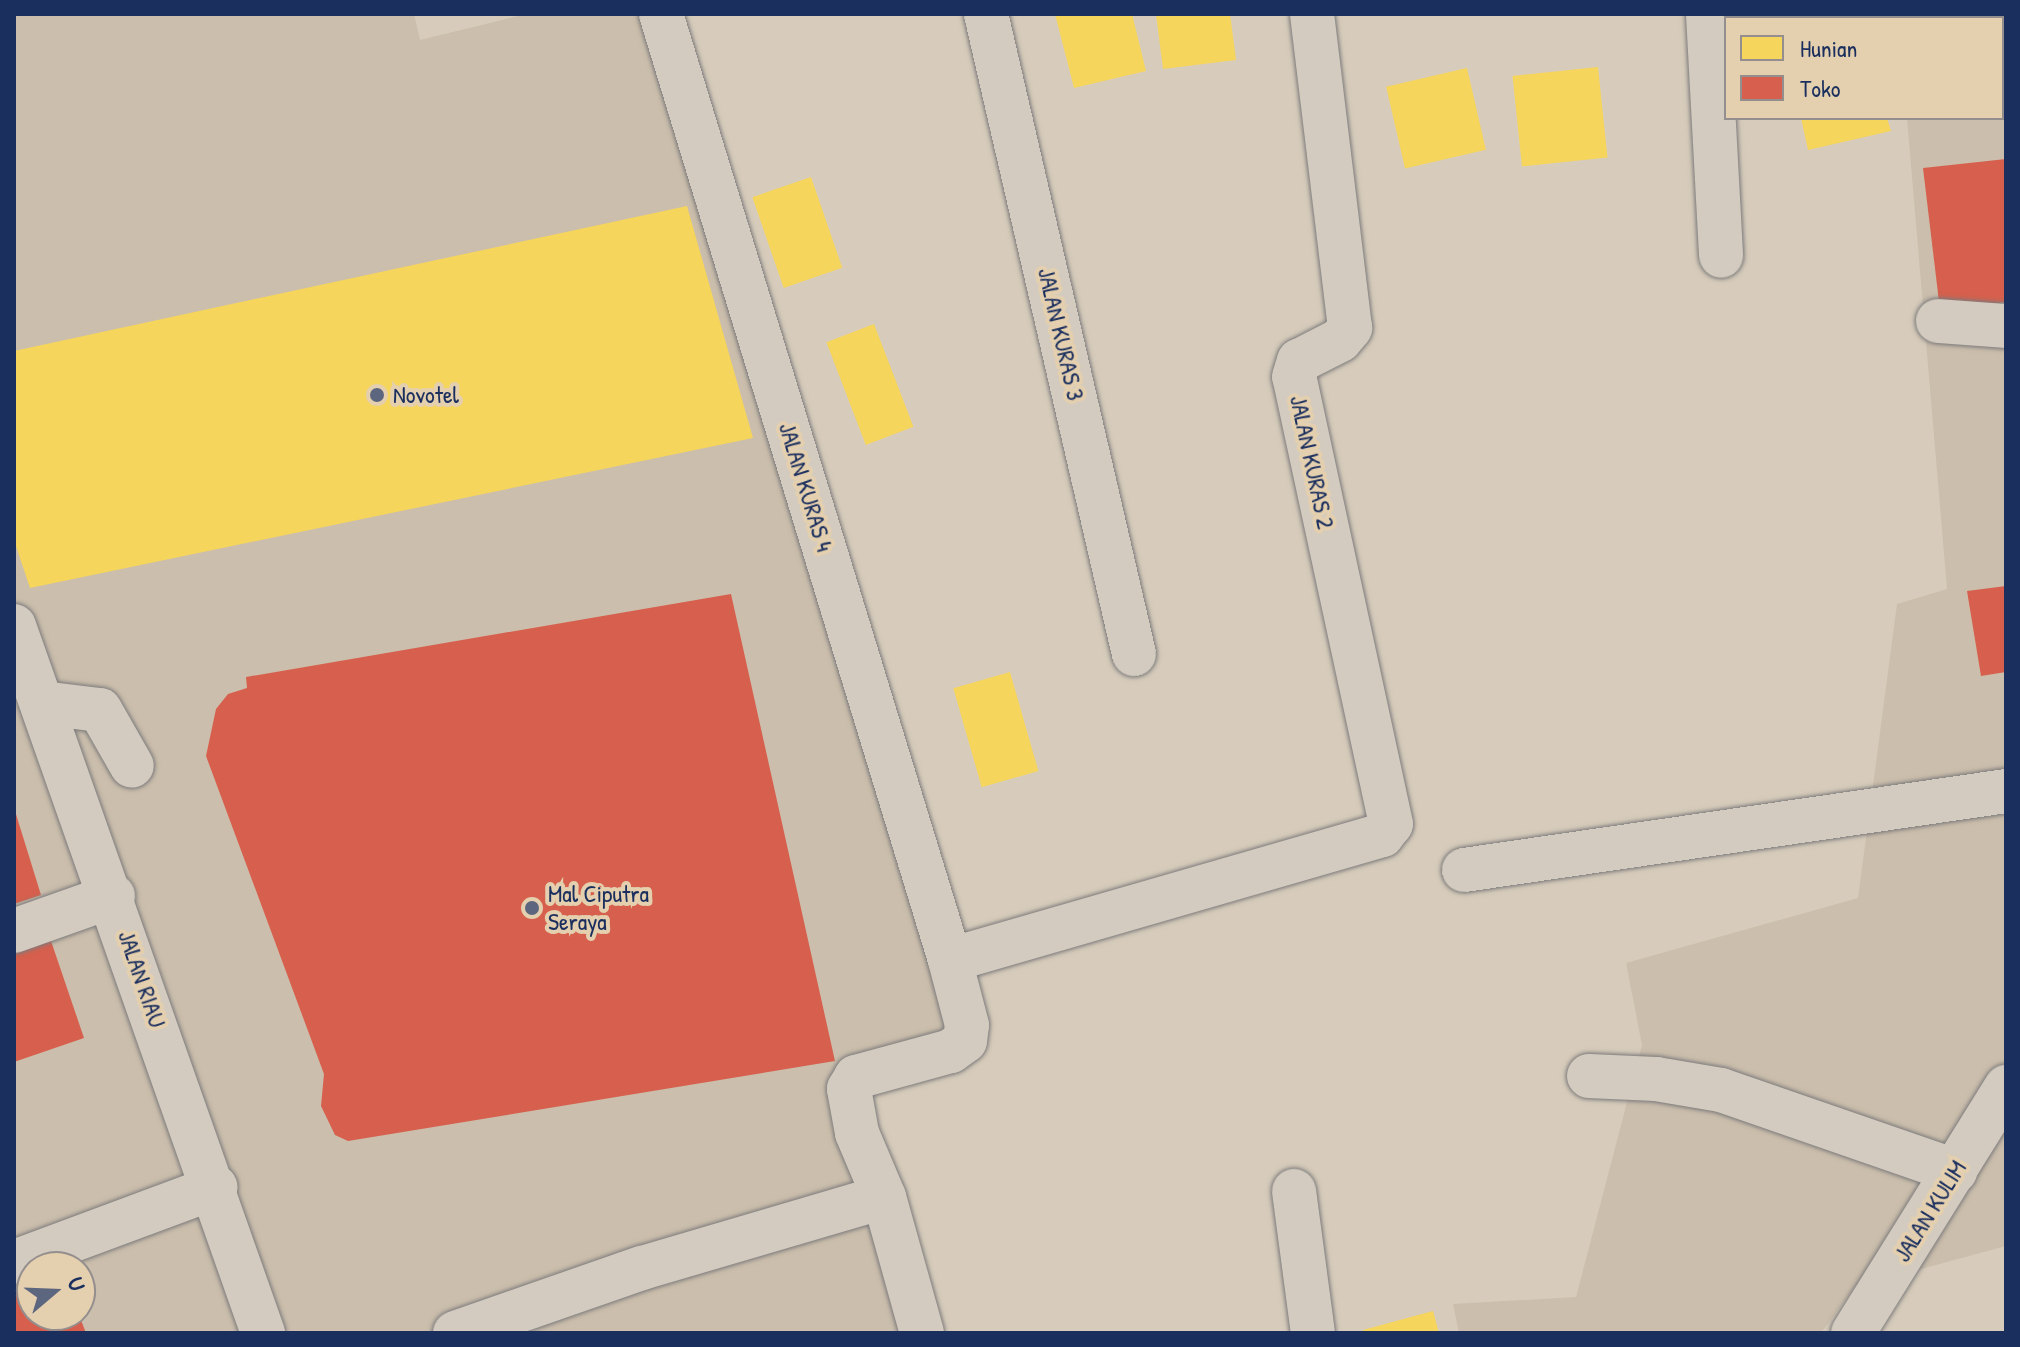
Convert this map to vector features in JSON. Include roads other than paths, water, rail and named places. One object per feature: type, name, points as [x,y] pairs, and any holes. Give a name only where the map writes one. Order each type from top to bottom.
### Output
[{"type":"street","name":"JALAN KURAS 4","points":[[661,14],[950,960],[967,1025],[965,1041],[951,1051],[856,1077],[849,1089],[857,1133],[884,1197]]},
{"type":"street","name":"JALAN KURAS 3","points":[[986,14],[1134,654]]},
{"type":"street","name":"JALAN KURAS 2","points":[[950,960],[1382,835],[1393,816],[1294,377],[1299,361],[1345,337],[1350,317],[1312,14]]},
{"type":"street","points":[[1708,14],[1721,256]]},
{"type":"street","points":[[1938,321],[2006,326]]},
{"type":"street","name":"JALAN RIAU","points":[[14,626],[216,1187],[253,1330]]},
{"type":"street","points":[[42,703],[100,710],[132,766]]},
{"type":"street","points":[[1464,870],[2006,791]]},
{"type":"street","points":[[14,931],[113,896]]},
{"type":"street","points":[[1589,1076],[1656,1079],[1721,1090],[1955,1171]]},
{"type":"street","name":"JALAN KULIM","points":[[1853,1333],[2006,1087]]},
{"type":"street","points":[[14,1262],[216,1187]]},
{"type":"street","points":[[1294,1191],[1313,1333]]},
{"type":"street","points":[[455,1333],[642,1268],[884,1197],[922,1333]]},
{"type":"place","name":"Novotel","points":[[377,395]]},
{"type":"place","name":"Mal Ciputra Seraya","points":[[532,908]]}]
